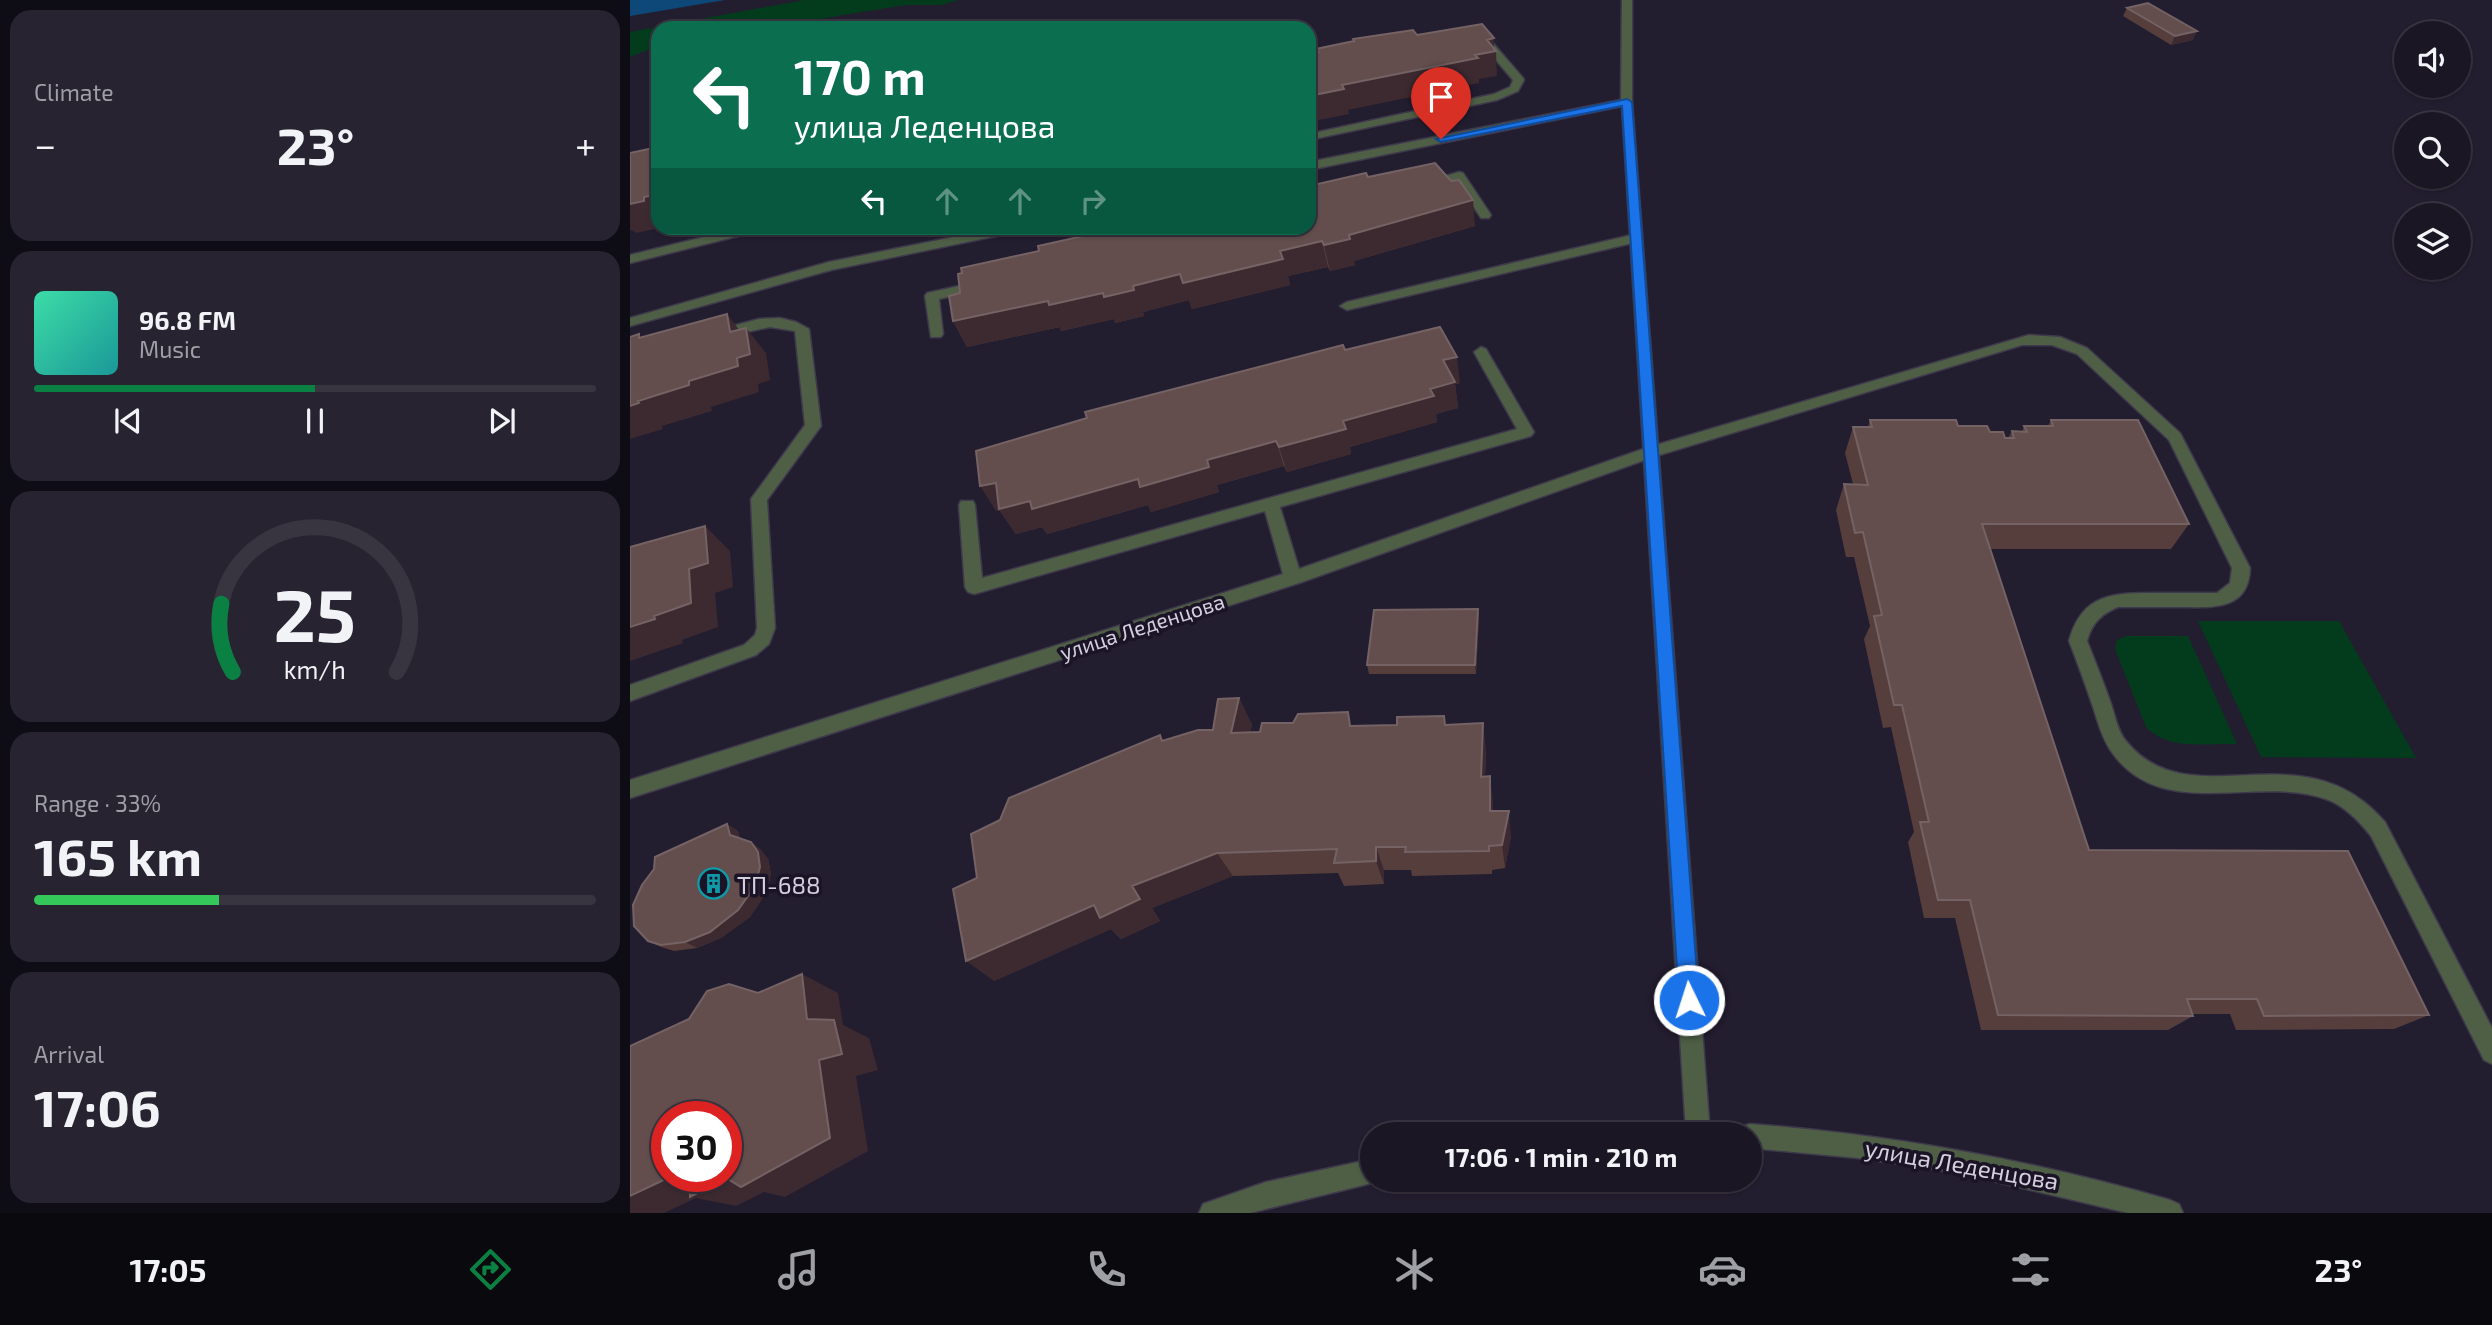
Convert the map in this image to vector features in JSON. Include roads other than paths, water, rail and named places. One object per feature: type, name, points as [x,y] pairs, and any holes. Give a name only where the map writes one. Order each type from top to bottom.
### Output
[{"type":"street","points":[[1627,0],[1627,102],[1696,1122]]},
{"type":"street","points":[[1316,136],[1497,97],[1514,89],[1519,80],[1472,26]]},
{"type":"street","points":[[1316,165],[1627,102]]},
{"type":"street","points":[[1418,185],[1459,176],[1485,215]]},
{"type":"street","points":[[630,259],[726,235]]},
{"type":"street","points":[[630,322],[829,267],[982,235]]},
{"type":"street","points":[[1347,306],[1636,238]]},
{"type":"street","points":[[936,334],[932,296],[1000,281]]},
{"type":"street","points":[[630,693],[750,650],[763,639],[766,628],[759,499],[813,426],[802,329],[788,321],[765,321],[704,338]]},
{"type":"street","name":"улица Леденцова","points":[[630,789],[1293,578],[1651,452],[2021,341],[2047,339],[2082,351],[2175,437],[2241,568],[2242,579],[2238,587],[2230,596],[2219,600],[2118,600],[2102,605],[2090,613],[2081,625],[2078,641],[2117,744],[2140,769],[2161,780],[2181,784],[2306,784],[2327,789],[2347,799],[2365,813],[2378,829],[2492,1052]]},
{"type":"street","points":[[967,505],[974,587],[1526,432],[1481,352]]},
{"type":"street","points":[[1271,504],[1293,578]]},
{"type":"street","name":"улица Леденцова","points":[[1762,1137],[1831,1142],[1960,1159],[2093,1189],[2170,1213]]},
{"type":"street","points":[[1212,1213],[1266,1195],[1360,1174]]},
{"type":"water","points":[[630,0],[725,0],[630,16]]},
{"type":"place","name":"ТП-688","points":[[714,884]]}]
